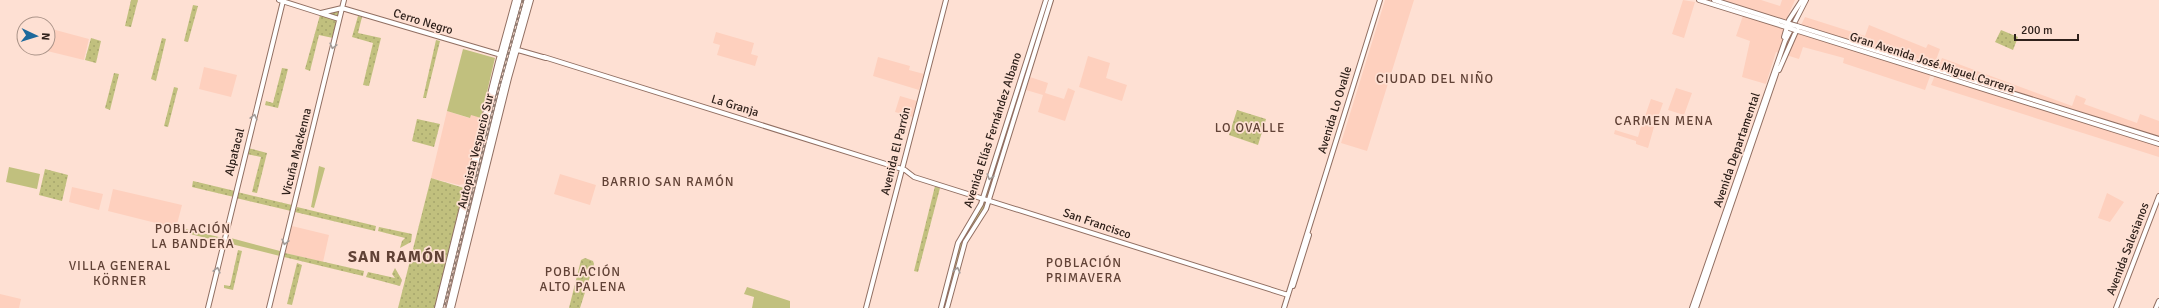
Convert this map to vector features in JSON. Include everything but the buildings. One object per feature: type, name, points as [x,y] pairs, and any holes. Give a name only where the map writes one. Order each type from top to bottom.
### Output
[{"type":"highway","name":"Autopista Vespucio Sur","points":[[440,308],[519,0]]},
{"type":"highway","name":"Autopista Vespucio Sur","points":[[449,308],[503,86],[527,0]]},
{"type":"highway","points":[[458,223],[468,196]]},
{"type":"main road","name":"Vicuña Mackenna","points":[[269,308],[344,0]]},
{"type":"main road","points":[[437,308],[499,54],[515,0]]},
{"type":"main road","points":[[452,308],[509,78],[531,0]]},
{"type":"main road","name":"Avenida El Parrón","points":[[866,308],[946,0]]},
{"type":"main road","name":"Avenida Elías Fernández Albano","points":[[947,308],[965,242],[984,214],[989,200],[1046,0]]},
{"type":"main road","name":"Avenida Elías Fernández Albano","points":[[1032,50],[1051,0]]},
{"type":"main road","name":"Avenida Lo Ovalle","points":[[1284,308],[1380,0]]},
{"type":"main road","name":"Gran Avenida José Miguel Carrera","points":[[1699,0],[1796,28],[2159,144]]},
{"type":"main road","name":"Gran Avenida José Miguel Carrera","points":[[1714,0],[1789,26]]},
{"type":"main road","points":[[1771,86],[1789,26],[1802,0]]},
{"type":"main road","name":"Avenida Departamental","points":[[1692,308],[1787,40],[1807,0]]},
{"type":"main road","points":[[281,1],[339,19]]},
{"type":"main road","name":"Alpatacal","points":[[208,308],[281,1]]},
{"type":"main road","points":[[320,13],[342,8]]},
{"type":"main road","name":"Cerro Negro","points":[[342,8],[499,54]]},
{"type":"main road","points":[[1771,86],[1796,28]]},
{"type":"main road","name":"La Granja","points":[[518,50],[902,169]]},
{"type":"main road","name":"Gran Avenida José Miguel Carrera","points":[[1881,55],[2159,139]]},
{"type":"main road","name":"Avenida Departamental","points":[[1696,308],[1771,86]]},
{"type":"main road","name":"Avenida Elías Fernández Albano","points":[[941,308],[958,243],[964,230],[979,210],[984,198],[1018,98]]},
{"type":"main road","points":[[2127,134],[2131,131]]},
{"type":"main road","name":"San Francisco","points":[[902,169],[915,177],[1288,295]]},
{"type":"main road","name":"Avenida Salesianos","points":[[2116,308],[2159,196]]},
{"type":"main road","points":[[1713,248],[1716,252]]},
{"type":"main road","points":[[2156,308],[2159,301]]},
{"type":"shaded area","points":[[131,0],[138,0],[131,27],[125,26]]},
{"type":"shaded area","points":[[1047,0],[1050,0],[989,197],[985,196]]},
{"type":"shaded area","points":[[1385,0],[1414,0],[1367,151],[1341,143]]},
{"type":"shaded area","points":[[1683,0],[1695,2],[1684,38],[1672,34]]},
{"type":"shaded area","points":[[1723,0],[1761,0],[1780,6],[1782,0],[1795,0],[1786,20],[1801,25],[1805,17],[1865,36],[1869,25],[1926,48],[1928,44],[1940,49],[1925,90],[1843,63],[1844,58],[1803,47],[1799,59],[1776,52],[1766,84],[1742,77],[1750,41],[1736,36],[1746,7]]},
{"type":"shaded area","points":[[193,5],[198,6],[188,42],[184,41]]},
{"type":"shaded area","points":[[340,11],[333,38],[319,35],[310,71],[305,69],[320,15]]},
{"type":"shaded area","points":[[358,16],[362,17],[358,33],[381,38],[369,86],[363,85],[373,43],[352,37]]},
{"type":"shaded area","points":[[56,30],[89,39],[84,60],[56,53]]},
{"type":"shaded area","points":[[2001,30],[2018,37],[2013,50],[1995,42]]},
{"type":"shaded area","points":[[716,32],[754,43],[751,54],[758,56],[755,66],[717,55],[720,45],[713,43]]},
{"type":"shaded area","points":[[91,38],[101,41],[96,63],[85,60]]},
{"type":"shaded area","points":[[162,38],[166,39],[156,81],[151,79]]},
{"type":"shaded area","points":[[436,40],[440,41],[426,98],[423,98]]},
{"type":"shaded area","points":[[463,49],[495,58],[481,118],[471,115],[470,118],[447,111]]},
{"type":"shaded area","points":[[1088,56],[1110,63],[1106,78],[1127,85],[1122,101],[1079,87]]},
{"type":"shaded area","points":[[878,57],[910,66],[909,70],[924,74],[919,90],[873,76]]},
{"type":"shaded area","points":[[1942,58],[2072,106],[2076,95],[2086,99],[2084,104],[2137,123],[2140,114],[2159,121],[2159,157],[1931,85]]},
{"type":"shaded area","points":[[204,67],[237,75],[231,97],[199,89]]},
{"type":"shaded area","points":[[282,68],[288,69],[278,108],[265,105],[266,101],[273,103]]},
{"type":"shaded area","points":[[114,73],[119,74],[110,110],[105,108]]},
{"type":"shaded area","points":[[1030,77],[1048,83],[1045,93],[1064,99],[1068,88],[1075,91],[1065,121],[1038,112],[1043,95],[1026,90]]},
{"type":"shaded area","points":[[174,87],[178,88],[168,127],[164,126]]},
{"type":"shaded area","points":[[1676,88],[1692,93],[1684,115],[1668,110]]},
{"type":"shaded area","points":[[900,96],[917,101],[913,117],[895,112]]},
{"type":"shaded area","points":[[1651,99],[1663,103],[1657,120],[1645,116]]},
{"type":"shaded area","points":[[1237,110],[1266,119],[1258,145],[1229,135]]},
{"type":"shaded area","points":[[447,111],[469,118],[471,114],[481,118],[464,184],[459,185],[431,178]]},
{"type":"shaded area","points":[[417,119],[440,124],[434,147],[412,141]]},
{"type":"shaded area","points":[[1642,123],[1654,127],[1648,148],[1636,144],[1636,141],[1614,134],[1615,130],[1638,137]]},
{"type":"shaded area","points":[[248,148],[267,153],[257,193],[252,192],[261,157],[247,154]]},
{"type":"shaded area","points":[[319,166],[325,168],[314,208],[311,207]]},
{"type":"shaded area","points":[[9,167],[40,174],[37,189],[6,182]]},
{"type":"shaded area","points":[[45,169],[68,175],[62,201],[39,195]]},
{"type":"shaded area","points":[[560,174],[596,185],[590,205],[554,194]]},
{"type":"shaded area","points":[[431,178],[464,188],[435,308],[398,308]]},
{"type":"shaded area","points":[[193,181],[235,191],[234,197],[192,187]]},
{"type":"shaded area","points":[[935,186],[940,188],[918,272],[914,271]]},
{"type":"shaded area","points":[[72,187],[103,194],[99,210],[69,202]]},
{"type":"shaded area","points":[[113,189],[182,205],[176,228],[108,211]]},
{"type":"shaded area","points":[[237,192],[292,205],[291,211],[236,198]]},
{"type":"shaded area","points":[[2107,193],[2124,202],[2110,222],[2098,218]]},
{"type":"shaded area","points":[[985,200],[987,201],[984,213],[965,237],[946,308],[942,308],[957,248]]},
{"type":"shaded area","points":[[297,207],[376,226],[375,231],[295,212]]},
{"type":"shaded area","points":[[292,226],[329,235],[323,262],[285,253]]},
{"type":"shaded area","points":[[379,227],[412,234],[411,242],[400,248],[402,241],[405,238],[378,231]]},
{"type":"shaded area","points":[[181,228],[223,238],[222,242],[182,232]]},
{"type":"shaded area","points":[[227,237],[280,251],[284,237],[280,256],[227,243]]},
{"type":"shaded area","points":[[238,250],[242,251],[233,290],[224,288],[224,285],[230,286]]},
{"type":"shaded area","points":[[285,253],[364,271],[363,276],[284,257]]},
{"type":"shaded area","points":[[585,258],[593,261],[594,264],[580,308],[569,308],[581,260]]},
{"type":"shaded area","points":[[297,263],[302,265],[292,305],[287,304]]},
{"type":"shaded area","points":[[395,268],[402,280],[400,286],[366,277],[368,272],[395,278],[392,274]]},
{"type":"shaded area","points":[[747,287],[790,301],[790,308],[752,308],[754,297],[744,294]]},
{"type":"shaded area","points":[[0,294],[21,299],[19,308],[0,308]]},
{"type":"railway","points":[[444,308],[495,102],[523,0]]},
{"type":"district","name":"CIUDAD DEL NIÑO","points":[[1435,79]]},
{"type":"district","name":"CARMEN MENA","points":[[1664,121]]},
{"type":"district","name":"LO OVALLE","points":[[1250,128]]},
{"type":"district","name":"BARRIO SAN RAMÓN","points":[[668,182]]},
{"type":"district","name":"POBLACIÓN LA BANDERA","points":[[193,236]]},
{"type":"district","name":"SAN RAMÓN","points":[[397,257]]},
{"type":"district","name":"POBLACIÓN PRIMAVERA","points":[[1084,270]]},
{"type":"district","name":"VILLA GENERAL KÖRNER","points":[[120,274]]},
{"type":"district","name":"POBLACIÓN ALTO PALENA","points":[[583,280]]}]
